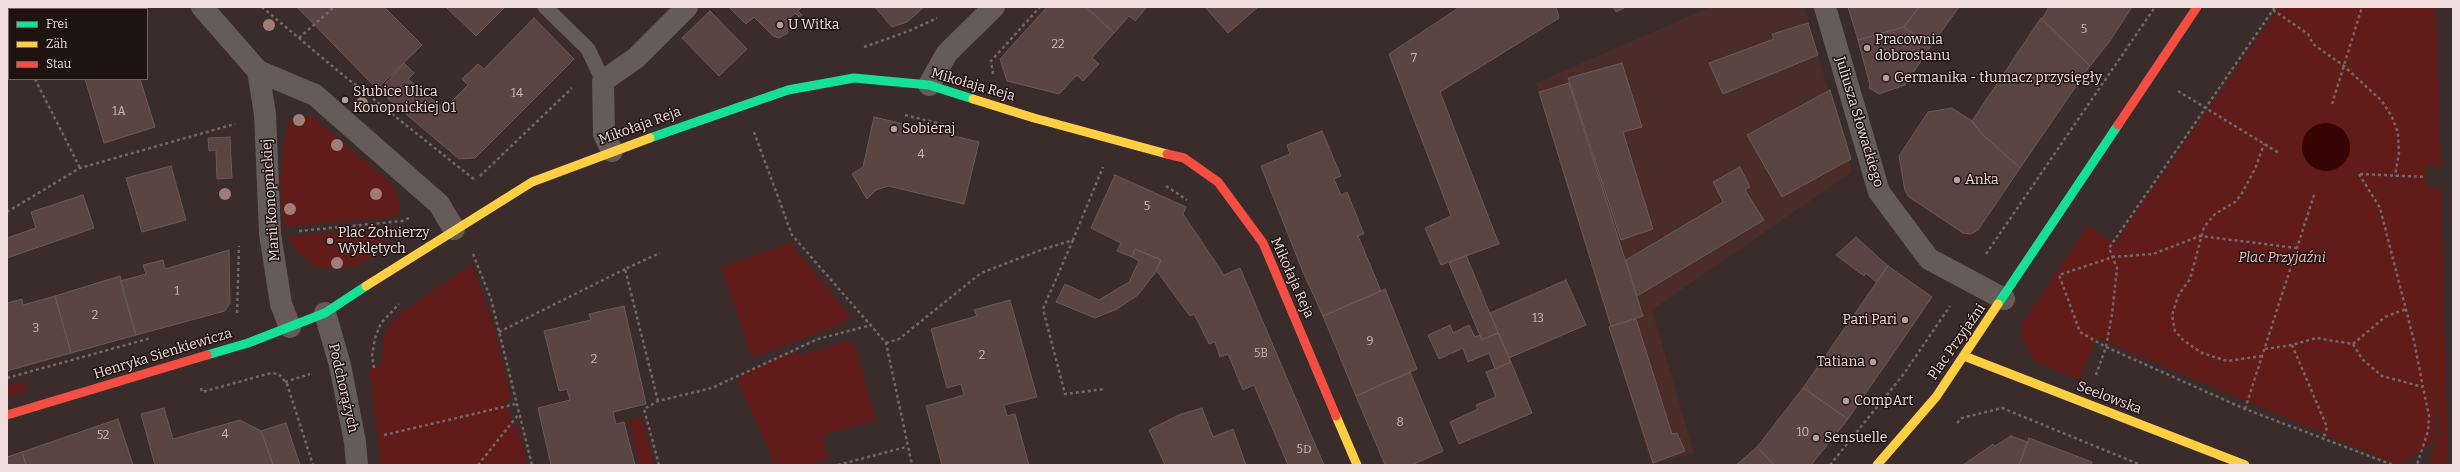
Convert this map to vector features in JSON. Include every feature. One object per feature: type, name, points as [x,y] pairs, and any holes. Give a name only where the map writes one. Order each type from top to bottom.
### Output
[{"type":"street","points":[[202,7],[258,71],[315,95],[439,204],[454,229]]},
{"type":"street","points":[[612,151],[604,134],[603,81],[636,58],[687,7]]},
{"type":"street","points":[[929,85],[947,52],[994,7]]},
{"type":"street","name":"Juliusza Słowackiego","points":[[1825,7],[1879,192],[1929,259],[2004,299]]},
{"type":"street","name":"Plac Przyjaźni","points":[[1877,465],[1936,397],[2004,299],[2197,7]]},
{"type":"street","name":"Marii Konopnickiej","points":[[258,71],[265,114],[270,234],[281,304],[290,327]]},
{"type":"street","name":"Mikołaja Reja","points":[[325,313],[454,229],[532,182],[612,151],[788,90],[854,78],[929,85],[1034,118],[1184,158],[1218,182],[1263,243],[1357,465]]},
{"type":"street","name":"Henryka Sienkiewicza","points":[[7,415],[192,360],[290,327],[325,313]]},
{"type":"street","name":"Podchorążych","points":[[325,313],[340,365],[355,442],[357,465]]},
{"type":"street","name":"Seelowska","points":[[1964,356],[2245,465]]},
{"type":"lane","points":[[545,7],[588,49],[603,81]]},
{"type":"path","points":[[262,7],[476,180]]},
{"type":"path","points":[[299,38],[334,7]]},
{"type":"path","points":[[994,79],[991,61],[1040,7]]},
{"type":"path","points":[[1830,465],[1904,375],[2156,7]]},
{"type":"path","points":[[2332,104],[2362,7]]},
{"type":"path","points":[[2073,437],[2106,347],[2112,314],[2117,268],[2109,248],[2207,108],[2274,8],[2308,34],[2313,44],[2344,66],[2372,90],[2392,117],[2399,143],[2395,176]]},
{"type":"path","points":[[36,80],[80,168]]},
{"type":"path","points":[[2178,91],[2279,153]]},
{"type":"path","points":[[745,104],[792,234],[886,343],[906,447],[912,465]]},
{"type":"path","points":[[7,212],[80,168],[265,114]]},
{"type":"path","points":[[903,115],[955,127]]},
{"type":"path","points":[[2262,356],[2236,361],[2216,359],[2202,353],[2183,340],[2175,332],[2173,308],[2190,279],[2200,236],[2204,227],[2214,214],[2235,202],[2241,194],[2255,169],[2264,144]]},
{"type":"path","points":[[1096,163],[1111,167]]},
{"type":"path","points":[[1104,166],[1043,308],[1066,394],[1105,389]]},
{"type":"path","points":[[2417,465],[2428,431],[2429,416],[2406,309],[2380,208],[2359,174],[2426,177]]},
{"type":"path","points":[[1162,184],[1191,203]]},
{"type":"path","points":[[2245,409],[2315,192]]},
{"type":"path","points":[[2297,248],[2200,236],[2153,254],[2113,257],[2059,275],[2068,303],[2080,332],[2106,347],[2245,409],[2323,440],[2393,465]]},
{"type":"path","points":[[886,343],[899,339],[981,273],[1041,250],[1073,240]]},
{"type":"path","points":[[237,314],[239,242]]},
{"type":"path","points":[[467,257],[480,249]]},
{"type":"path","points":[[473,253],[491,299],[532,465]]},
{"type":"path","points":[[499,332],[660,253]]},
{"type":"path","points":[[626,269],[658,402]]},
{"type":"path","points":[[374,371],[372,356],[375,338],[381,323],[403,301]]},
{"type":"path","points":[[2353,344],[2385,317],[2406,309]]},
{"type":"path","points":[[659,465],[644,409],[658,402],[712,388],[818,339],[872,325]]},
{"type":"path","points":[[2265,349],[2292,345],[2316,338],[2353,344],[2362,358],[2382,376],[2423,387]]},
{"type":"path","points":[[2292,345],[2327,427],[2323,440]]},
{"type":"path","points":[[192,360],[202,392],[271,373],[278,374],[287,384],[313,465]]},
{"type":"path","points":[[380,429],[381,436],[516,404]]},
{"type":"path","points":[[1962,418],[2002,408],[2142,465]]},
{"type":"path","points":[[478,465],[519,414]]},
{"type":"path","points":[[838,465],[906,447]]},
{"type":"shaded area","points":[[1710,7],[1804,7],[1852,172],[1652,310],[1694,453],[1651,465],[1536,83]]},
{"type":"shaded area","points":[[2321,123],[2331,123],[2340,127],[2346,133],[2350,142],[2350,152],[2346,161],[2340,167],[2331,171],[2321,171],[2312,167],[2306,161],[2302,152],[2302,142],[2306,133],[2312,127]]},
{"type":"green space","name":"Plac Przyjaźni","points":[[2279,7],[2436,7],[2441,167],[2426,166],[2426,177],[2427,186],[2441,189],[2448,465],[2428,465],[2440,430],[2435,404],[2436,440],[2398,465],[2097,338],[2079,380],[2040,364],[2031,357],[2024,344],[2021,331],[2024,321],[2088,225],[2114,244]]},
{"type":"green space","points":[[301,115],[314,118],[394,186],[399,203],[399,216],[284,227],[280,179],[285,139],[289,122]]},
{"type":"green space","points":[[395,228],[380,251],[360,264],[339,269],[314,266],[295,250],[287,236]]},
{"type":"green space","points":[[790,243],[852,319],[752,358],[721,267]]},
{"type":"green space","points":[[472,264],[494,327],[511,400],[505,402],[510,413],[512,428],[516,422],[528,465],[381,465],[369,369],[382,365],[383,337],[392,322],[401,313]]},
{"type":"green space","points":[[853,340],[876,420],[823,435],[828,459],[805,465],[775,465],[737,380],[752,369],[779,358],[798,352],[800,355]]},
{"type":"green space","points":[[22,381],[27,391],[7,397],[7,385]]},
{"type":"green space","points":[[642,417],[654,465],[639,465],[629,420]]},
{"type":"building","points":[[45,7],[102,7],[102,8]]},
{"type":"building","points":[[297,7],[384,7],[422,45],[377,89]]},
{"type":"building","points":[[446,7],[505,7],[476,36]]},
{"type":"building","points":[[729,7],[802,7],[798,11],[802,15],[799,17],[795,13],[786,22],[788,33],[779,38],[773,36],[754,17],[746,24]]},
{"type":"building","points":[[875,7],[924,7],[907,22],[892,27]]},
{"type":"building","points":[[1047,7],[1086,7],[1114,33],[1092,58],[1099,64],[1083,81],[1077,75],[1059,94],[1007,81],[1000,59]]},
{"type":"building","points":[[1086,7],[1147,7],[1135,21],[1129,16],[1114,33]]},
{"type":"building","points":[[1205,7],[1258,7],[1228,33]]},
{"type":"building","points":[[1460,7],[1556,7],[1559,18],[1440,92],[1499,244],[1441,265],[1425,228],[1451,216],[1389,54]]},
{"type":"building","points":[[1613,7],[1626,7],[1616,12]]},
{"type":"building","points":[[1848,7],[1919,7],[1904,27],[1858,40]]},
{"type":"building","points":[[1919,7],[1959,7],[1931,46],[1904,27]]},
{"type":"building","points":[[2049,7],[2132,7],[2109,42],[2090,66],[2042,19]]},
{"type":"building","points":[[710,11],[747,49],[719,76],[682,38]]},
{"type":"building","points":[[534,18],[574,59],[475,158],[459,159],[379,91],[404,63],[414,73],[408,79],[444,109],[468,85],[462,79],[478,64],[484,69]]},
{"type":"building","points":[[2041,18],[2090,66],[2020,168],[1981,133],[1972,121]]},
{"type":"building","points":[[1808,23],[1818,55],[1723,94],[1709,63],[1774,39],[1772,34]]},
{"type":"building","points":[[1904,27],[1931,46],[1905,85],[1879,94],[1869,88],[1870,85],[1858,40]]},
{"type":"building","points":[[1622,63],[1642,127],[1623,132],[1653,229],[1621,240],[1568,78]]},
{"type":"building","points":[[85,80],[140,80],[155,127],[104,143]]},
{"type":"building","points":[[1569,83],[1643,316],[1611,326],[1539,92]]},
{"type":"building","points":[[1830,90],[1851,159],[1782,197],[1747,135]]},
{"type":"building","name":"Anka","points":[[1952,108],[1972,121],[1981,133],[2020,168],[1978,230],[1971,234],[1963,233],[1909,197],[1905,191],[1899,156],[1928,112]]},
{"type":"building","points":[[874,117],[979,142],[964,204],[888,186],[876,190],[867,199],[852,174],[863,167]]},
{"type":"building","points":[[1322,131],[1341,176],[1334,179],[1341,195],[1347,192],[1364,234],[1358,236],[1381,291],[1323,316],[1303,272],[1261,166],[1290,154],[1287,145]]},
{"type":"building","points":[[230,137],[232,178],[217,179],[216,150],[209,151],[208,138]]},
{"type":"building","points":[[171,166],[186,220],[142,232],[126,178]]},
{"type":"building","points":[[1740,167],[1750,187],[1745,190],[1764,220],[1637,296],[1626,260],[1723,202],[1713,182]]},
{"type":"building","points":[[1115,175],[1186,207],[1183,214],[1224,275],[1240,268],[1324,465],[1288,465],[1254,385],[1243,390],[1228,354],[1220,357],[1215,342],[1209,344],[1194,314],[1190,316],[1156,270],[1161,260],[1135,249],[1132,257],[1117,251],[1121,243],[1091,228]]},
{"type":"building","points":[[83,195],[94,228],[7,258],[7,238],[36,228],[31,212]]},
{"type":"building","points":[[1856,237],[1888,266],[1876,282],[1866,273],[1864,276],[1836,255]]},
{"type":"building","points":[[1135,249],[1161,260],[1155,273],[1138,295],[1117,309],[1095,318],[1056,302],[1065,284],[1099,300],[1129,282],[1139,261],[1132,257]]},
{"type":"building","points":[[229,250],[230,303],[225,311],[136,335],[120,281],[146,274],[143,265],[163,260],[165,269]]},
{"type":"building","points":[[1466,255],[1498,333],[1482,340],[1449,263]]},
{"type":"building","points":[[1888,266],[1932,297],[1848,419],[1803,388]]},
{"type":"building","points":[[120,276],[136,335],[71,353],[55,296]]},
{"type":"building","points":[[1566,280],[1586,325],[1509,358],[1490,313]]},
{"type":"building","points":[[1385,289],[1417,369],[1356,396],[1323,316]]},
{"type":"building","points":[[55,296],[71,353],[7,371],[7,303],[22,299],[23,305]]},
{"type":"building","points":[[1010,300],[1037,397],[1004,405],[1007,416],[1015,414],[1029,465],[942,465],[926,406],[964,395],[961,384],[947,388],[931,329],[977,316],[974,310]]},
{"type":"building","points":[[624,306],[646,404],[613,412],[616,424],[624,422],[635,465],[551,465],[538,408],[570,400],[567,389],[559,391],[544,331],[591,320],[589,314]]},
{"type":"building","points":[[1636,319],[1672,434],[1677,433],[1685,451],[1653,463],[1609,327]]},
{"type":"building","points":[[1450,325],[1453,333],[1469,325],[1475,337],[1480,335],[1482,340],[1498,333],[1511,362],[1495,369],[1489,353],[1468,362],[1463,348],[1439,359],[1428,335]]},
{"type":"building","points":[[1511,362],[1532,413],[1459,444],[1450,422],[1478,409],[1476,405],[1496,397],[1486,372]]},
{"type":"building","points":[[1410,372],[1443,451],[1412,465],[1385,465],[1356,396]]},
{"type":"building","points":[[1803,388],[1848,419],[1811,465],[1774,465],[1757,447]]},
{"type":"building","points":[[164,408],[173,439],[240,420],[261,431],[273,465],[155,465],[141,414]]},
{"type":"building","points":[[1202,408],[1213,437],[1233,429],[1246,465],[1165,465],[1149,430],[1181,414]]},
{"type":"building","points":[[118,419],[133,465],[26,465],[22,452]]},
{"type":"building","points":[[286,423],[300,465],[273,465],[261,431]]},
{"type":"building","points":[[2011,436],[2028,442],[2019,465],[1963,465],[1993,444],[1995,446]]},
{"type":"building","points":[[2029,438],[2092,462],[2091,465],[2019,465]]},
{"type":"building","points":[[1757,447],[1774,465],[1736,465]]},
{"type":"building","points":[[22,452],[26,465],[7,465],[7,457]]},
{"type":"traffic: fast","points":[[650,138],[788,90],[854,78],[929,85],[973,99]]},
{"type":"traffic: fast","points":[[1998,304],[2118,125]]},
{"type":"traffic: fast","points":[[207,355],[248,343],[325,313],[366,286]]},
{"type":"traffic: slow","points":[[973,99],[1034,118],[1167,154]]},
{"type":"traffic: slow","points":[[366,286],[532,182],[650,138]]},
{"type":"traffic: slow","points":[[1877,465],[1936,397],[1998,304]]},
{"type":"traffic: slow","points":[[1964,356],[2245,465]]},
{"type":"traffic: slow","points":[[1336,416],[1357,465]]},
{"type":"traffic: jam","points":[[2118,125],[2197,7]]},
{"type":"traffic: jam","points":[[1167,154],[1184,158],[1218,182],[1263,243],[1336,416]]},
{"type":"traffic: jam","points":[[7,415],[207,355]]},
{"type":"place","name":"U Witka","points":[[780,25]]},
{"type":"place","name":"Pracownia dobrostanu","points":[[1867,48]]},
{"type":"place","name":"Germanika - tłumacz przysięgły","points":[[1886,78]]},
{"type":"place","name":"Słubice Ulica Konopnickiej 01","points":[[345,100]]},
{"type":"place","name":"Sobieraj","points":[[894,129]]},
{"type":"place","name":"Anka","points":[[1957,180]]},
{"type":"place","name":"Plac Żołnierzy Wyklętych","points":[[330,241]]},
{"type":"place","name":"Pari Pari","points":[[1905,320]]},
{"type":"place","name":"Tatiana","points":[[1873,362]]},
{"type":"place","name":"CompArt","points":[[1846,401]]},
{"type":"place","name":"Sensuelle","points":[[1816,438]]}]
